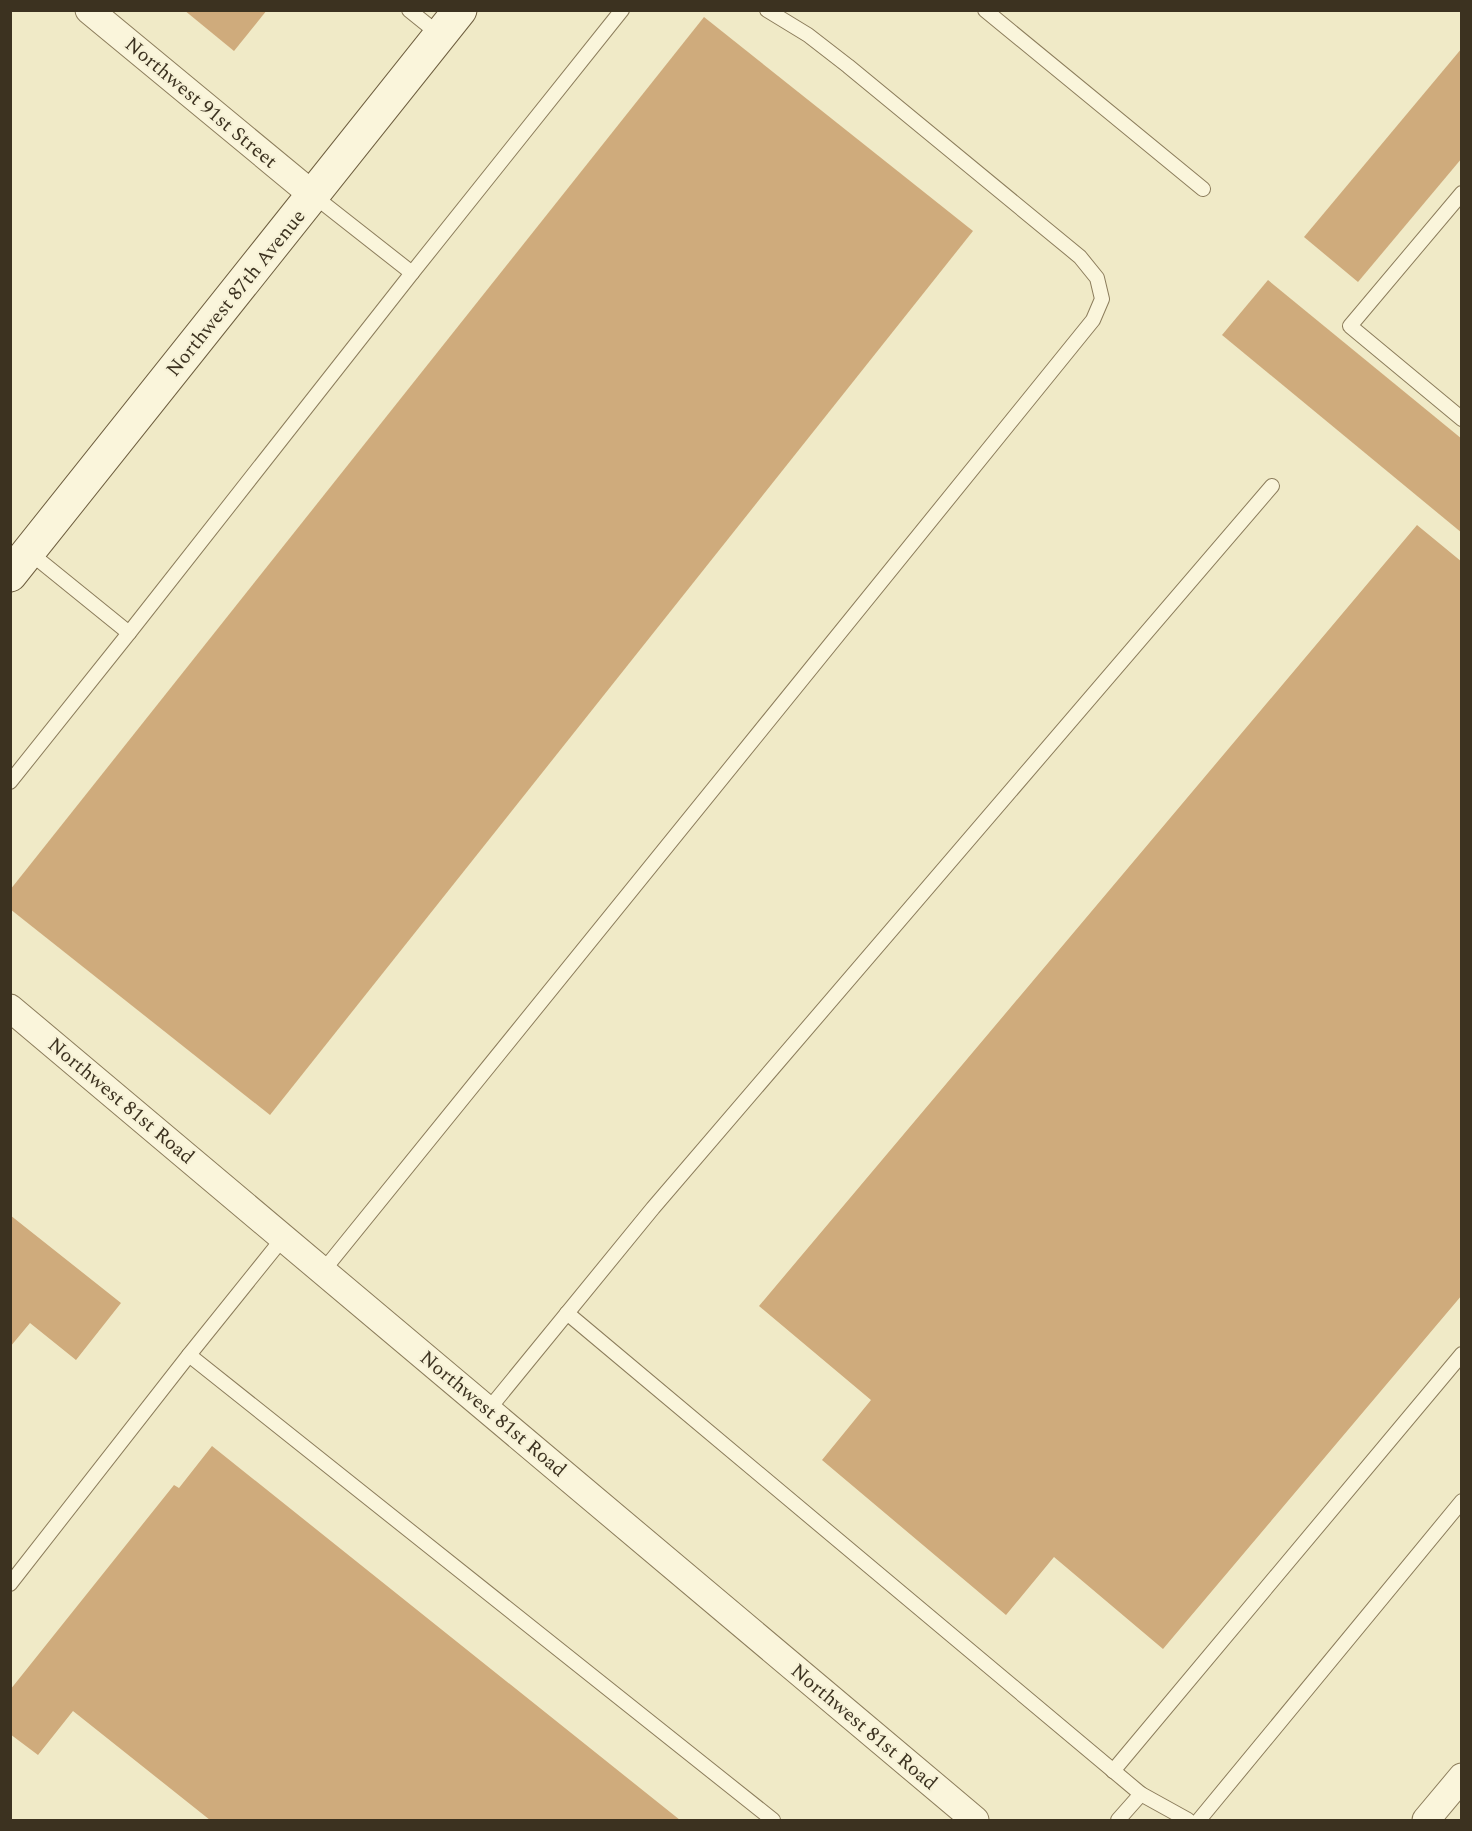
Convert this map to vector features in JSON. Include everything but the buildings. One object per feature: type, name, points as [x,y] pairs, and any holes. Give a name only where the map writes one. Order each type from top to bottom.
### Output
[{"type":"main road","name":"Northwest 87th Avenue","points":[[20,563],[450,23]]},
{"type":"street","name":"Northwest 91st Street","points":[[89,10],[314,196]]},
{"type":"street","name":"Northwest 81st Road","points":[[10,1008],[975,1821]]},
{"type":"street","points":[[1426,1821],[1461,1777]]},
{"type":"lane","points":[[409,10],[450,23]]},
{"type":"lane","points":[[10,782],[622,10]]},
{"type":"lane","points":[[323,1271],[1078,339],[1093,320],[1102,298],[1096,278],[1080,257],[848,66],[808,35],[767,10]]},
{"type":"lane","points":[[984,10],[1203,189]]},
{"type":"lane","points":[[1461,193],[1350,326],[1461,419]]},
{"type":"lane","points":[[314,196],[412,273]]},
{"type":"lane","points":[[488,1410],[653,1208],[1272,486]]},
{"type":"lane","points":[[20,563],[129,633]]},
{"type":"lane","points":[[10,1584],[283,1238]]},
{"type":"lane","points":[[567,1313],[1141,1794],[1188,1821]]},
{"type":"lane","points":[[1113,1771],[1461,1354]]},
{"type":"lane","points":[[189,1355],[772,1821]]},
{"type":"lane","points":[[1199,1821],[1461,1501]]},
{"type":"lane","points":[[1118,1821],[1141,1794]]}]
